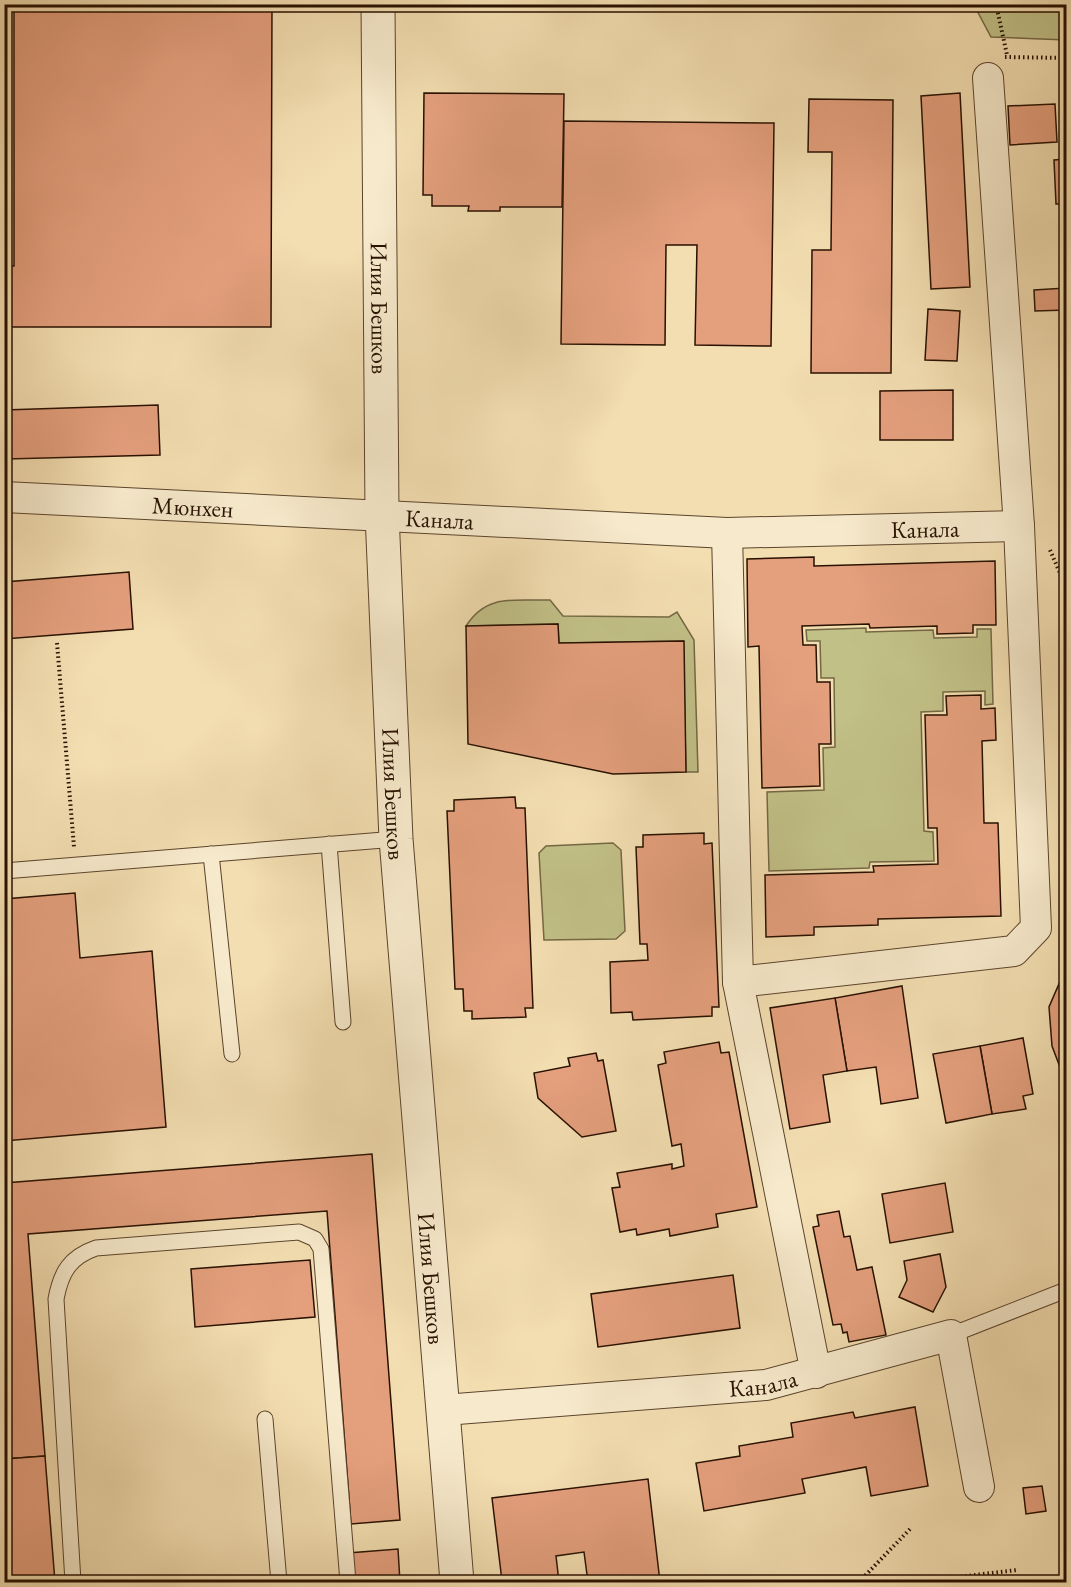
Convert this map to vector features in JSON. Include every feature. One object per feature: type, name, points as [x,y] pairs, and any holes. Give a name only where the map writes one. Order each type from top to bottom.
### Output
[{"type":"street","name":"Илия Бешков","points":[[378,4],[382,514],[396,839],[457,1582]]},
{"type":"street","points":[[738,982],[1014,951],[1036,928],[1019,526],[988,78]]},
{"type":"street","name":"Мюнхен","points":[[4,497],[382,514]]},
{"type":"street","name":"Канала","points":[[382,514],[727,533],[1019,526]]},
{"type":"street","points":[[727,533],[738,982],[816,1373]]},
{"type":"street","name":"Канала","points":[[444,1410],[766,1385],[951,1335]]},
{"type":"street","points":[[951,1335],[979,1487]]},
{"type":"lane","points":[[4,871],[396,839]]},
{"type":"lane","points":[[329,844],[343,1022]]},
{"type":"lane","points":[[211,854],[232,1054]]},
{"type":"lane","points":[[73,1582],[56,1299],[59,1278],[67,1266],[80,1254],[96,1248],[299,1232],[315,1239],[321,1249],[348,1582]]},
{"type":"lane","name":"Канала","points":[[951,1335],[1066,1290]]},
{"type":"lane","points":[[265,1419],[279,1582]]},
{"type":"path","points":[[996,4],[1007,55]]},
{"type":"path","points":[[1007,55],[1066,58]]},
{"type":"path","points":[[988,78],[1007,55]]},
{"type":"path","points":[[57,643],[76,865]]},
{"type":"path","points":[[859,1582],[911,1528]]},
{"type":"path","points":[[916,1582],[1017,1570]]},
{"type":"shaded area","points":[[974,5],[1066,5],[1066,40],[991,37]]},
{"type":"shaded area","points":[[514,600],[550,600],[563,616],[669,617],[677,612],[694,640],[698,772],[686,772],[683,641],[559,643],[558,624],[466,626],[474,615],[493,604]]},
{"type":"shaded area","points":[[866,628],[866,632],[933,630],[934,638],[977,637],[977,629],[991,629],[993,704],[985,705],[985,691],[943,692],[943,711],[921,712],[924,831],[933,832],[934,861],[870,862],[869,868],[769,871],[767,792],[824,790],[823,748],[835,747],[834,678],[821,678],[820,641],[807,641],[806,630]]},
{"type":"shaded area","points":[[613,843],[621,850],[625,931],[616,939],[544,940],[539,853],[546,846]]},
{"type":"building","points":[[14,4],[272,4],[271,327],[4,327],[4,266],[14,266]]},
{"type":"building","points":[[424,93],[564,94],[562,207],[500,207],[500,211],[468,211],[469,206],[432,206],[432,195],[423,195]]},
{"type":"building","points":[[960,93],[970,287],[931,289],[921,96]]},
{"type":"building","points":[[809,99],[893,100],[891,373],[811,373],[812,250],[831,250],[832,152],[808,152]]},
{"type":"building","points":[[1055,104],[1057,142],[1010,145],[1008,106]]},
{"type":"building","points":[[564,121],[774,123],[771,346],[695,345],[697,245],[666,245],[665,345],[561,344]]},
{"type":"building","points":[[1066,159],[1066,204],[1056,204],[1054,160]]},
{"type":"building","points":[[1066,288],[1066,310],[1035,311],[1034,290]]},
{"type":"building","points":[[928,309],[960,311],[957,361],[925,360]]},
{"type":"building","points":[[953,390],[953,440],[880,440],[880,391]]},
{"type":"building","points":[[158,405],[160,455],[6,459],[4,410]]},
{"type":"building","points":[[814,557],[814,566],[995,561],[996,625],[973,625],[973,633],[937,634],[937,626],[870,628],[869,624],[802,626],[803,645],[816,645],[817,682],[830,682],[831,744],[819,744],[820,786],[762,788],[759,646],[748,647],[747,559]]},
{"type":"building","points":[[129,572],[133,629],[4,639],[4,582]]},
{"type":"building","points":[[558,624],[559,643],[684,641],[686,772],[613,774],[468,744],[466,626]]},
{"type":"building","points":[[981,695],[981,709],[995,708],[996,740],[982,741],[984,823],[998,823],[1001,916],[878,919],[878,925],[814,927],[814,935],[766,937],[765,875],[874,872],[873,866],[938,864],[937,828],[928,828],[925,715],[947,715],[946,696]]},
{"type":"building","points":[[1061,717],[1066,717],[1066,925]]},
{"type":"building","points":[[515,797],[516,808],[525,808],[533,1008],[525,1008],[526,1017],[472,1019],[472,1011],[464,1011],[463,989],[455,989],[447,811],[454,811],[454,800]]},
{"type":"building","points":[[704,833],[704,844],[712,843],[719,1007],[712,1007],[712,1016],[633,1020],[632,1012],[611,1013],[610,962],[648,960],[647,944],[640,944],[636,847],[643,847],[643,835]]},
{"type":"building","points":[[75,893],[80,958],[152,951],[166,1127],[4,1141],[4,899]]},
{"type":"building","points":[[1066,976],[1066,1083],[1052,1046],[1049,1007],[1062,977]]},
{"type":"building","points":[[902,986],[918,1098],[881,1104],[876,1067],[847,1071],[835,998]]},
{"type":"building","points":[[835,998],[847,1071],[823,1075],[830,1122],[790,1129],[770,1008]]},
{"type":"building","points":[[1023,1038],[1033,1094],[1023,1096],[1026,1109],[992,1114],[980,1046]]},
{"type":"building","points":[[719,1042],[721,1053],[729,1052],[757,1207],[716,1214],[718,1227],[670,1236],[669,1229],[637,1235],[636,1229],[620,1232],[612,1188],[620,1187],[617,1173],[672,1164],[672,1169],[684,1166],[681,1144],[672,1146],[658,1065],[666,1063],[664,1052]]},
{"type":"building","points":[[980,1046],[992,1114],[946,1123],[933,1054]]},
{"type":"building","points":[[596,1053],[598,1061],[603,1060],[616,1131],[582,1137],[538,1098],[534,1073],[570,1066],[568,1058]]},
{"type":"building","points":[[372,1154],[400,1520],[351,1524],[327,1211],[28,1234],[45,1456],[4,1459],[4,1183]]},
{"type":"building","points":[[945,1183],[953,1232],[890,1243],[882,1194]]},
{"type":"building","points":[[839,1211],[844,1237],[850,1236],[857,1270],[872,1267],[886,1335],[849,1342],[847,1332],[843,1333],[841,1324],[833,1325],[813,1227],[819,1226],[817,1215]]},
{"type":"building","points":[[940,1254],[946,1287],[933,1312],[899,1297],[907,1280],[904,1261]]},
{"type":"building","points":[[310,1260],[315,1317],[195,1327],[191,1269]]},
{"type":"building","points":[[733,1275],[740,1328],[598,1347],[591,1294]]},
{"type":"building","points":[[915,1407],[928,1486],[871,1496],[866,1467],[802,1479],[805,1493],[704,1511],[696,1463],[740,1456],[739,1446],[793,1437],[791,1423],[853,1412],[855,1418]]},
{"type":"building","points":[[45,1456],[55,1582],[5,1582],[4,1459]]},
{"type":"building","points":[[648,1479],[660,1582],[588,1582],[584,1552],[556,1556],[559,1582],[526,1582],[525,1578],[502,1581],[492,1498]]},
{"type":"building","points":[[1042,1486],[1046,1511],[1026,1514],[1023,1488]]},
{"type":"building","points":[[398,1549],[400,1582],[350,1582],[348,1553]]}]
